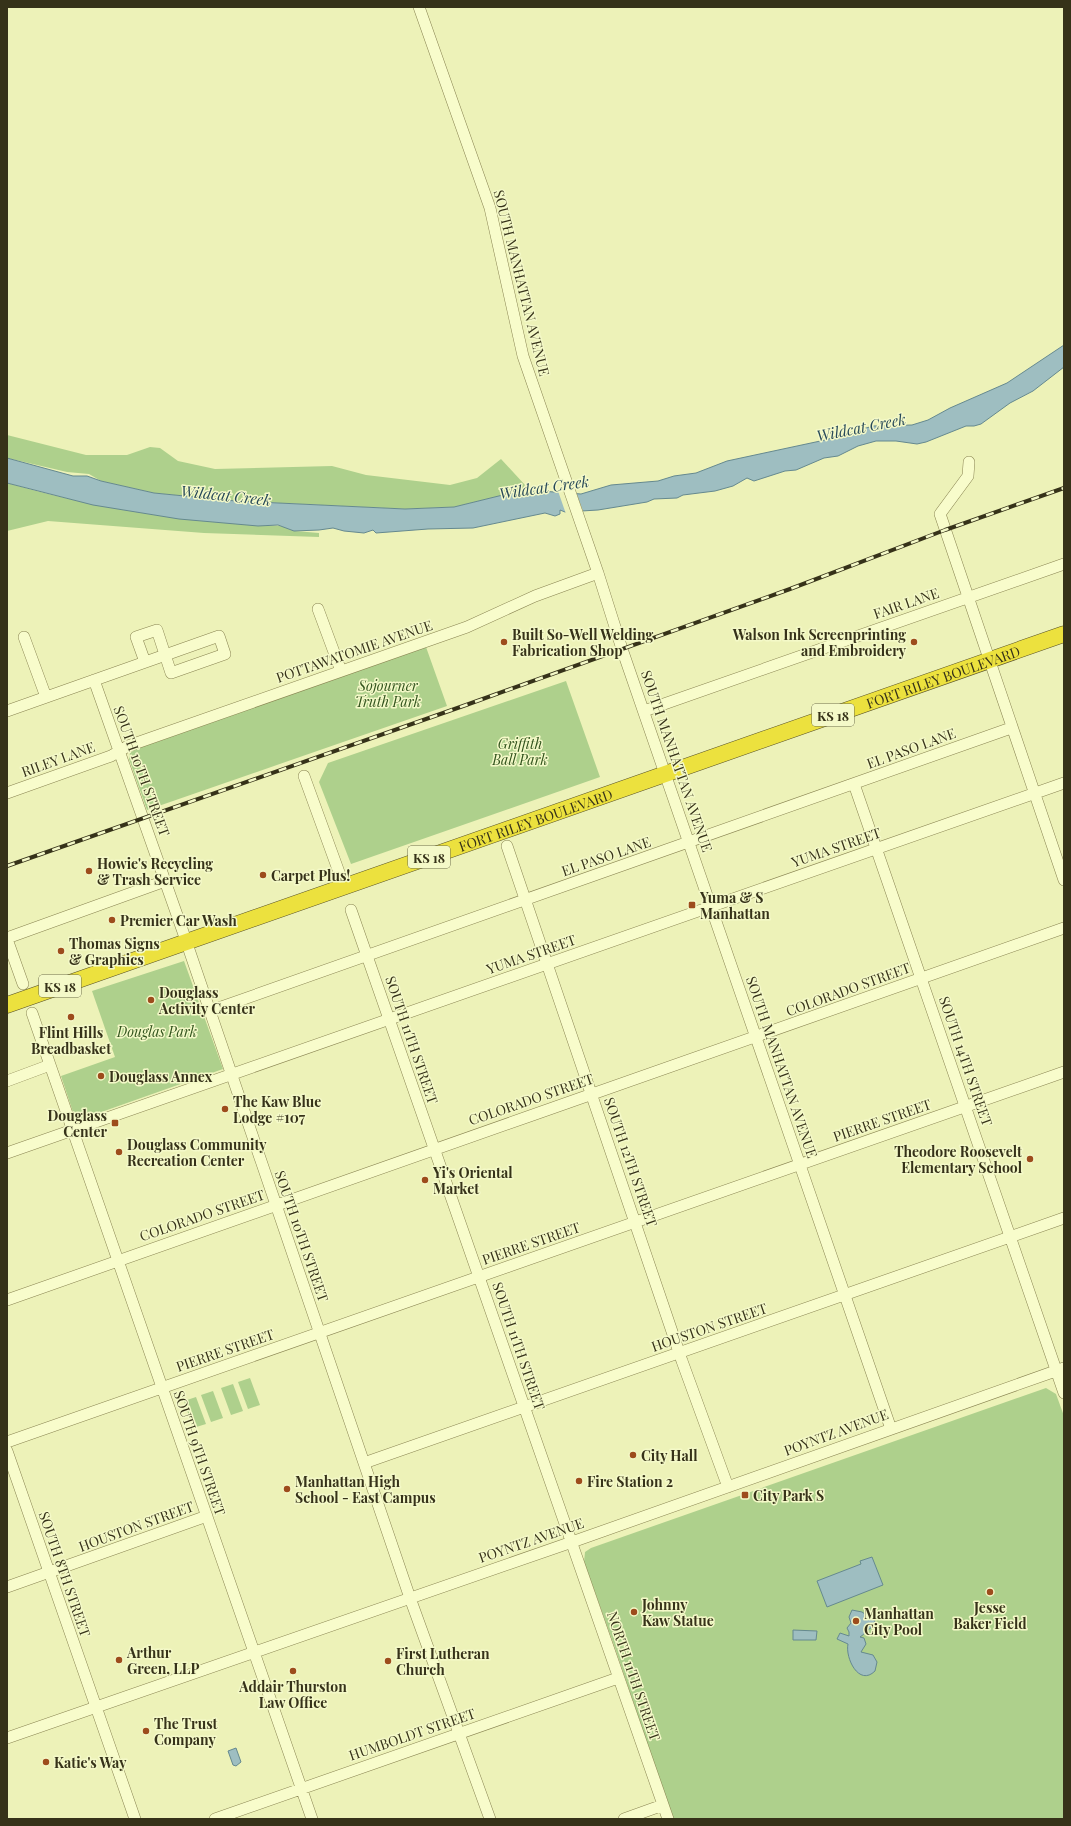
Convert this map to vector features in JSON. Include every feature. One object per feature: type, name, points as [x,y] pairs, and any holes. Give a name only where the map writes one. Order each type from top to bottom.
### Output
[{"type":"highway","name":"FORT RILEY BOULEVARD","points":[[7,1005],[1064,634]]},
{"type":"street","name":"SOUTH MANHATTAN AVENUE","points":[[419,7],[490,208],[523,356],[598,573],[665,775],[891,1429]]},
{"type":"street","points":[[969,462],[968,476],[940,514],[1011,728],[1064,880]]},
{"type":"street","name":"FAIR LANE","points":[[644,711],[823,647],[1064,564]]},
{"type":"street","name":"POTTAWATOMIE AVENUE","points":[[119,751],[128,746],[467,627],[535,596],[598,573]]},
{"type":"street","points":[[318,609],[341,671]]},
{"type":"street","points":[[7,711],[94,680],[145,662],[165,655],[219,636],[225,654],[171,673],[165,655],[157,630],[136,637],[145,662]]},
{"type":"street","points":[[24,637],[46,697]]},
{"type":"street","name":"SOUTH 10TH STREET","points":[[94,680],[210,1011],[410,1598],[490,1819]]},
{"type":"street","name":"EL PASO LANE","points":[[210,1011],[367,957],[1011,728]]},
{"type":"street","name":"RILEY LANE","points":[[7,793],[111,756],[119,751]]},
{"type":"street","points":[[304,776],[344,886]]},
{"type":"street","name":"YUMA STREET","points":[[7,1153],[1064,783]]},
{"type":"street","name":"SOUTH 14TH STREET","points":[[854,784],[1011,1237],[1060,1369],[1064,1393]]},
{"type":"street","name":"SOUTH 12TH STREET","points":[[507,846],[680,1353],[728,1487]]},
{"type":"street","points":[[23,984],[7,938],[165,881]]},
{"type":"street","name":"SOUTH 11TH STREET","points":[[351,910],[433,1149],[572,1542]]},
{"type":"street","name":"COLORADO STREET","points":[[7,1300],[1064,928]]},
{"type":"street","name":"SOUTH 9TH STREET","points":[[32,1013],[312,1819]]},
{"type":"street","points":[[7,1081],[50,1065]]},
{"type":"street","name":"PIERRE STREET","points":[[7,1442],[1064,1072]]},
{"type":"street","name":"HOUSTON STREET","points":[[364,1463],[1064,1218]]},
{"type":"street","name":"POYNTZ AVENUE","points":[[7,1738],[572,1542],[1060,1369]]},
{"type":"street","name":"SOUTH 8TH STREET","points":[[7,1452],[135,1819]]},
{"type":"street","name":"HOUSTON STREET","points":[[7,1588],[207,1516]]},
{"type":"street","name":"NORTH 11TH STREET","points":[[572,1542],[668,1819]]},
{"type":"street","name":"HUMBOLDT STREET","points":[[216,1819],[618,1678]]},
{"type":"street","points":[[624,1819],[663,1805]]},
{"type":"green space","points":[[7,435],[86,455],[127,455],[150,447],[160,448],[178,461],[215,469],[332,466],[366,475],[450,485],[477,478],[501,459],[525,485],[521,491],[454,507],[405,509],[236,501],[154,493],[101,481],[89,474],[67,472],[7,458]]},
{"type":"green space","points":[[7,483],[75,500],[142,513],[211,521],[280,526],[295,531],[319,533],[319,537],[204,533],[48,521],[7,531]]},
{"type":"green space","name":"Sojourner Truth Park","points":[[426,647],[447,706],[147,810],[129,759],[130,753],[137,748]]},
{"type":"green space","name":"Griffith Ball Park","points":[[566,681],[600,777],[351,864],[319,782],[328,763]]},
{"type":"green space","name":"Douglas Park","points":[[184,961],[223,1069],[76,1121],[61,1076],[115,1057],[92,991]]},
{"type":"green space","points":[[250,1378],[260,1405],[248,1409],[238,1382]]},
{"type":"green space","points":[[233,1384],[243,1411],[231,1415],[221,1388]]},
{"type":"green space","points":[[1046,1388],[1056,1394],[1064,1416],[1064,1819],[673,1819],[584,1562],[585,1552],[591,1548]]},
{"type":"green space","points":[[213,1391],[223,1418],[211,1422],[201,1395]]},
{"type":"green space","points":[[196,1397],[206,1424],[193,1428],[184,1401]]},
{"type":"water","name":"Wildcat Creek","points":[[1064,345],[1064,367],[1033,391],[1010,403],[981,424],[966,426],[926,442],[917,444],[896,441],[876,441],[858,446],[838,456],[824,458],[796,470],[785,471],[754,481],[747,478],[733,486],[715,491],[683,495],[677,498],[654,499],[647,502],[598,510],[565,512],[560,510],[560,514],[555,516],[545,513],[473,528],[428,529],[376,533],[373,530],[364,533],[344,531],[333,528],[294,531],[278,525],[258,526],[179,519],[93,505],[7,483],[7,458],[73,476],[87,476],[101,481],[154,493],[236,501],[405,509],[454,507],[515,492],[541,491],[581,494],[611,485],[658,481],[674,476],[696,473],[727,461],[825,440],[873,426],[912,425],[928,420],[950,408],[1007,383]]},
{"type":"water","points":[[872,1557],[883,1585],[827,1607],[817,1581],[861,1564],[860,1561]]},
{"type":"water","points":[[852,1610],[862,1612],[875,1621],[872,1627],[860,1637],[864,1638],[866,1644],[861,1652],[873,1655],[877,1662],[875,1671],[869,1675],[864,1676],[854,1669],[849,1656],[848,1644],[837,1639],[840,1633],[849,1636],[847,1628],[851,1623],[849,1617]]},
{"type":"water","points":[[793,1630],[817,1631],[816,1640],[793,1640]]},
{"type":"water","points":[[236,1748],[241,1762],[236,1766],[233,1765],[228,1751]]},
{"type":"pier","points":[[558,491],[576,492],[584,514],[566,514]]},
{"type":"railway","points":[[7,866],[466,705],[790,589],[945,530],[1064,488]]},
{"type":"place","name":"Built So-Well Welding Fabrication Shop","points":[[504,642]]},
{"type":"place","name":"Walson Ink Screenprinting and Embroidery","points":[[914,642]]},
{"type":"place","name":"Howie's Recycling & Trash Service","points":[[89,871]]},
{"type":"place","name":"Carpet Plus!","points":[[263,875]]},
{"type":"place","name":"Yuma & S Manhattan","points":[[692,905]]},
{"type":"place","name":"Premier Car Wash","points":[[112,920]]},
{"type":"place","name":"Thomas Signs & Graphics","points":[[61,951]]},
{"type":"place","name":"Douglass Activity Center","points":[[151,1000]]},
{"type":"place","name":"Flint Hills Breadbasket","points":[[71,1017]]},
{"type":"place","name":"Douglass Annex","points":[[101,1076]]},
{"type":"place","name":"The Kaw Blue Lodge #107","points":[[225,1109]]},
{"type":"place","name":"Douglass Center","points":[[115,1123]]},
{"type":"place","name":"Douglass Community Recreation Center","points":[[119,1152]]},
{"type":"place","name":"Theodore Roosevelt Elementary School","points":[[1030,1159]]},
{"type":"place","name":"Yi's Oriental Market","points":[[425,1180]]},
{"type":"place","name":"City Hall","points":[[633,1455]]},
{"type":"place","name":"Fire Station 2","points":[[579,1481]]},
{"type":"place","name":"Manhattan High School - East Campus","points":[[287,1489]]},
{"type":"place","name":"City Park S","points":[[745,1495]]},
{"type":"place","name":"Jesse Baker Field","points":[[990,1592]]},
{"type":"place","name":"Johnny Kaw Statue","points":[[634,1612]]},
{"type":"place","name":"Manhattan City Pool","points":[[856,1621]]},
{"type":"place","name":"Arthur Green, LLP","points":[[119,1660]]},
{"type":"place","name":"First Lutheran Church","points":[[388,1661]]},
{"type":"place","name":"Addair Thurston Law Office","points":[[293,1671]]},
{"type":"place","name":"The Trust Company","points":[[146,1731]]},
{"type":"place","name":"Katie's Way","points":[[46,1762]]}]
